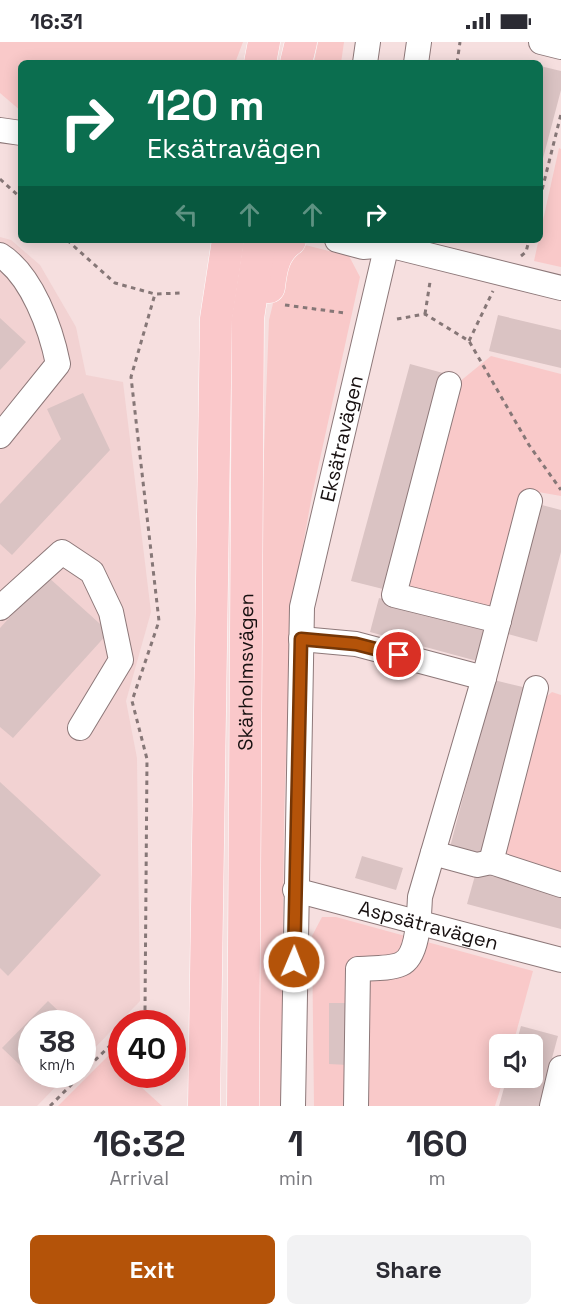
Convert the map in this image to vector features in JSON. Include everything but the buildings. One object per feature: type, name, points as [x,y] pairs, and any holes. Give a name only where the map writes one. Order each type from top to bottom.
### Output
[{"type":"main road","points":[[261,60],[264,42]]},
{"type":"main road","points":[[297,60],[301,42]]},
{"type":"main road","name":"Skärholmsvägen","points":[[204,1106],[216,319],[228,243]]},
{"type":"main road","name":"Skärholmsvägen","points":[[243,1106],[248,318],[260,243]]},
{"type":"main road","points":[[248,384],[264,336],[271,272],[280,249],[287,243]]},
{"type":"street","points":[[365,60],[368,42]]},
{"type":"street","points":[[416,60],[419,42]]},
{"type":"street","points":[[541,42],[561,47]]},
{"type":"street","points":[[0,130],[18,133]]},
{"type":"street","points":[[348,243],[363,247],[381,243]]},
{"type":"street","name":"Eksätravägen","points":[[292,1106],[302,607],[386,243]]},
{"type":"street","points":[[390,243],[561,288]]},
{"type":"street","points":[[0,255],[29,287],[52,334],[58,364],[0,436]]},
{"type":"street","points":[[449,384],[394,595],[499,621]]},
{"type":"street","points":[[356,1106],[358,969],[401,964],[411,957],[419,923],[420,897],[484,678],[530,501]]},
{"type":"street","points":[[0,608],[62,552],[93,572],[111,612],[122,660],[80,728]]},
{"type":"street","points":[[301,639],[356,644],[484,678]]},
{"type":"street","points":[[491,862],[536,688]]},
{"type":"street","points":[[433,854],[477,865],[491,862],[561,885]]},
{"type":"street","name":"Aspsätravägen","points":[[295,890],[561,960]]},
{"type":"street","points":[[552,1106],[561,1068]]},
{"type":"path","points":[[457,60],[460,42]]},
{"type":"path","points":[[543,186],[561,114]]},
{"type":"path","points":[[0,179],[18,195]]},
{"type":"path","points":[[70,243],[115,283],[155,294],[180,293]]},
{"type":"path","points":[[425,314],[430,282]]},
{"type":"path","points":[[145,1010],[147,759],[132,701],[159,621],[131,377],[155,294]]},
{"type":"path","points":[[281,305],[345,313]]},
{"type":"path","points":[[398,319],[425,314],[469,341],[529,445],[561,490]]},
{"type":"path","points":[[96,1060],[108,1048]]},
{"type":"path","points":[[50,1106],[68,1088]]},
{"type":"shaded area","points":[[0,42],[243,42],[236,60],[18,60],[18,108],[0,93]]},
{"type":"shaded area","points":[[318,42],[344,42],[341,60],[315,60]]},
{"type":"shaded area","points":[[559,148],[561,149],[561,267],[534,261],[538,243],[543,243],[543,220]]},
{"type":"shaded area","points":[[0,237],[11,240],[40,265],[76,327],[86,375],[123,382],[151,612],[126,701],[137,758],[140,1001],[131,1010],[108,1010],[108,1034],[96,1047],[96,1010],[18,1010],[18,1088],[54,1088],[37,1106],[0,1106]]},
{"type":"shaded area","points":[[305,245],[349,256],[360,277],[312,495],[296,584],[290,643],[284,816],[281,1106],[257,1106],[262,504],[269,320],[283,262]]},
{"type":"shaded area","points":[[491,356],[561,374],[561,496],[527,490],[497,603],[485,610],[409,590],[405,582],[453,387]]},
{"type":"shaded area","points":[[552,692],[561,695],[561,875],[505,858],[500,849],[541,701]]},
{"type":"shaded area","points":[[322,917],[336,917],[533,971],[516,1034],[489,1034],[489,1088],[501,1088],[495,1106],[314,1106],[312,936]]},
{"type":"shaded area","points":[[108,1056],[108,1088],[142,1088],[162,1106],[58,1106],[76,1088],[96,1088],[96,1068]]},
{"type":"route","points":[[294,962],[301,639],[356,644],[399,655]]}]
